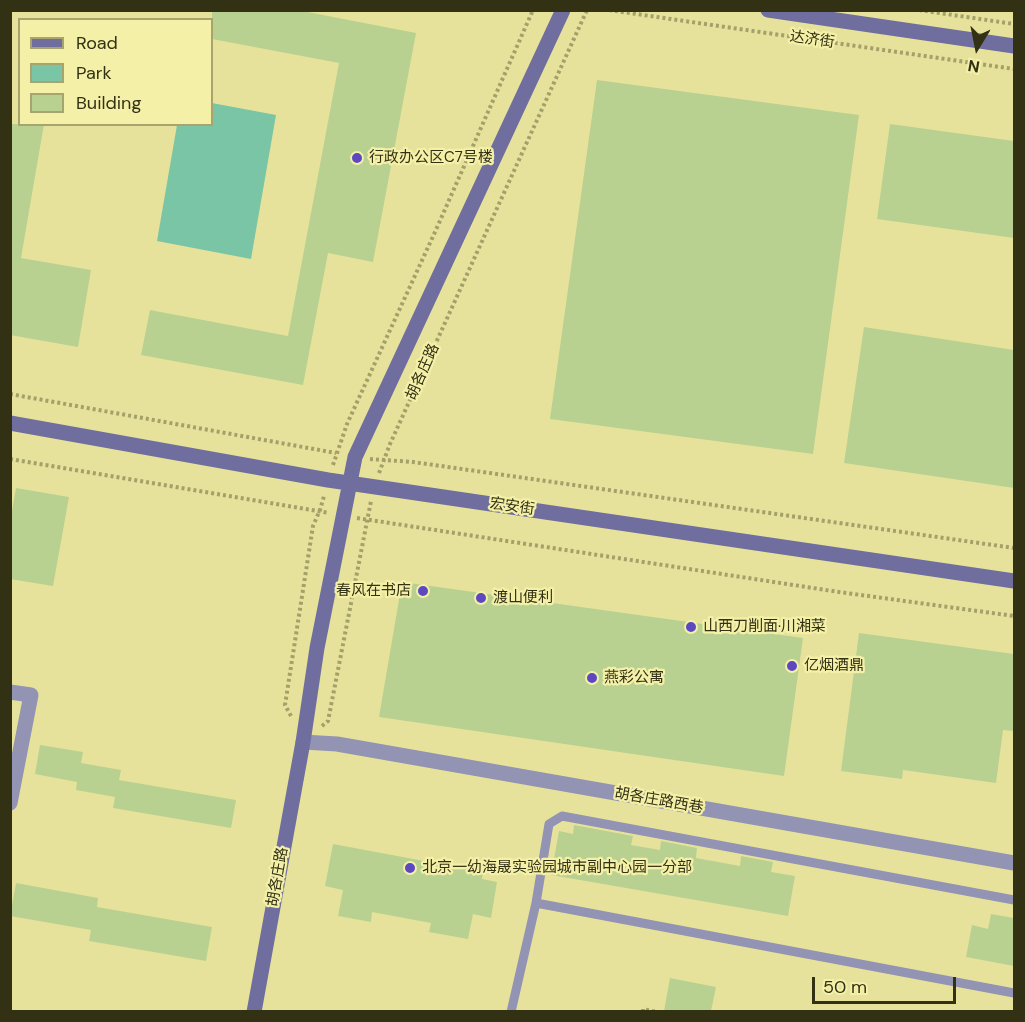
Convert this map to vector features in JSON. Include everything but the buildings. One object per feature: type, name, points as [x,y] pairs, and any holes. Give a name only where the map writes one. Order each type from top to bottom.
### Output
[{"type":"street","name":"胡各庄路","points":[[254,1011],[303,742],[317,648],[355,457],[563,10]]},
{"type":"street","name":"达济街","points":[[768,10],[1014,45]]},
{"type":"street","name":"宏安街","points":[[10,423],[350,484],[1014,581]]},
{"type":"street","points":[[10,692],[31,695],[13,774],[10,803]]},
{"type":"street","name":"胡各庄路西巷","points":[[303,742],[337,744],[1014,863]]},
{"type":"lane","points":[[512,1011],[536,903],[549,824],[562,816],[1014,900]]},
{"type":"lane","points":[[536,903],[1014,993]]},
{"type":"path","name":"胡各庄路","points":[[303,742],[328,721],[367,520],[383,460],[587,10]]},
{"type":"path","name":"达济街","points":[[609,10],[1014,69]]},
{"type":"path","points":[[919,10],[1014,24]]},
{"type":"path","name":"宏安街","points":[[10,394],[355,457],[413,462],[1014,548]]},
{"type":"path","points":[[10,459],[320,510],[367,520],[839,592],[1014,616]]},
{"type":"path","points":[[642,1011],[643,1009],[657,1011]]},
{"type":"green space","points":[[213,103],[276,115],[251,259],[157,241],[177,126],[213,126]]},
{"type":"place","name":"行政办公区C7号楼","points":[[357,158]]},
{"type":"place","name":"春风在书店","points":[[423,591]]},
{"type":"place","name":"渡山便利","points":[[481,598]]},
{"type":"place","name":"山西刀削面·川湘菜","points":[[691,627]]},
{"type":"place","name":"亿烟酒鼎","points":[[792,666]]},
{"type":"place","name":"燕彩公寓","points":[[592,678]]},
{"type":"place","name":"北京一幼海晟实验园城市副中心园一分部","points":[[410,868]]}]
